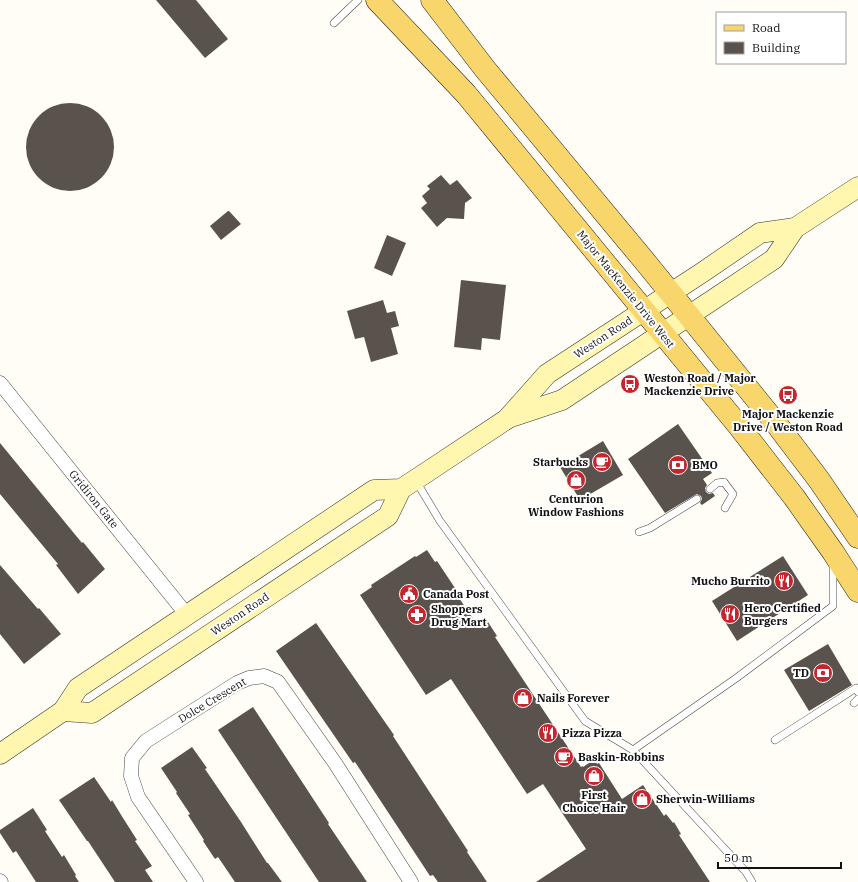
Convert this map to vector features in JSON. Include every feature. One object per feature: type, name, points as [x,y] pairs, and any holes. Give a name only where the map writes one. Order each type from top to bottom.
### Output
[{"type":"main road","name":"Major MacKenzie Drive West","points":[[377,0],[466,94],[764,458],[833,552],[858,591]]},
{"type":"main road","points":[[432,0],[485,69],[689,316],[774,422],[819,480],[858,537]]},
{"type":"main road","name":"Weston Road","points":[[506,419],[562,400],[774,259],[795,228],[858,187]]},
{"type":"main road","name":"Weston Road","points":[[63,711],[92,714],[388,516],[408,485],[506,419],[548,374],[760,233],[795,228]]},
{"type":"main road","points":[[0,754],[63,711],[78,688],[374,490],[408,485]]},
{"type":"street","name":"Gridiron Gate","points":[[0,383],[187,615]]},
{"type":"street","name":"Dolce Crescent","points":[[196,882],[138,797],[131,776],[132,758],[146,741],[237,683],[249,678],[264,676],[278,682],[335,763],[410,882]]},
{"type":"lane","points":[[334,23],[358,0]]},
{"type":"lane","points":[[710,489],[717,483],[724,482],[733,494],[724,508]]},
{"type":"lane","points":[[408,485],[440,521],[585,721],[633,750],[746,872],[752,882]]},
{"type":"lane","points":[[639,532],[650,528],[697,499]]},
{"type":"lane","points":[[633,750],[735,679],[833,606],[833,552]]},
{"type":"lane","points":[[775,740],[856,688],[858,692]]},
{"type":"building","points":[[156,0],[196,0],[228,39],[205,58]]},
{"type":"building","points":[[70,103],[87,106],[95,110],[107,122],[111,130],[114,147],[111,164],[107,172],[95,184],[87,188],[70,191],[53,188],[45,184],[33,172],[29,164],[26,147],[29,130],[33,122],[45,110],[53,106]]},
{"type":"building","points":[[441,175],[450,185],[457,180],[472,198],[465,203],[464,219],[447,218],[437,227],[421,208],[427,203],[422,196],[430,189],[427,186]]},
{"type":"building","points":[[228,211],[241,224],[221,240],[210,226]]},
{"type":"building","points":[[387,235],[406,243],[392,276],[374,268]]},
{"type":"building","points":[[461,280],[506,285],[500,340],[482,338],[481,350],[454,347]]},
{"type":"building","points":[[383,300],[387,313],[395,311],[399,326],[391,328],[398,354],[371,362],[364,337],[355,339],[347,311]]},
{"type":"building","points":[[678,424],[712,473],[703,479],[707,485],[705,488],[706,492],[709,494],[713,493],[715,496],[702,505],[700,503],[702,499],[701,496],[697,494],[665,513],[628,459]]},
{"type":"building","points":[[603,441],[623,475],[580,500],[560,467]]},
{"type":"building","points":[[0,443],[105,569],[78,594],[56,565],[58,564],[0,494]]},
{"type":"building","points":[[427,550],[435,562],[437,561],[478,626],[485,621],[487,623],[488,622],[497,636],[495,637],[581,767],[595,759],[622,799],[643,785],[664,816],[666,814],[673,823],[674,822],[681,834],[679,835],[710,882],[536,882],[586,849],[543,784],[527,794],[451,679],[426,695],[360,595],[372,587],[371,585],[415,556],[416,557]]},
{"type":"building","points":[[783,556],[808,595],[737,641],[712,601]]},
{"type":"building","points":[[0,565],[61,634],[24,664],[0,634]]},
{"type":"building","points":[[316,623],[394,735],[393,736],[487,882],[438,882],[433,875],[430,876],[355,762],[353,763],[276,651]]},
{"type":"building","points":[[828,644],[852,685],[809,711],[784,670]]},
{"type":"building","points":[[253,707],[367,882],[319,882],[218,730]]},
{"type":"building","points":[[192,747],[267,863],[282,882],[235,882],[218,857],[215,859],[203,841],[204,840],[188,815],[190,814],[161,768]]},
{"type":"building","points":[[94,777],[111,802],[112,800],[137,840],[135,841],[152,866],[145,870],[153,882],[115,882],[59,800]]},
{"type":"building","points":[[33,808],[47,830],[45,831],[62,857],[64,855],[79,882],[36,882],[16,851],[13,853],[0,833],[0,830]]},
{"type":"place","name":"Weston Road / Major Mackenzie Drive","points":[[630,384]]},
{"type":"place","name":"Major Mackenzie Drive / Weston Road","points":[[788,395]]},
{"type":"place","name":"Starbucks","points":[[602,462]]},
{"type":"place","name":"BMO","points":[[678,465]]},
{"type":"place","name":"Centurion Window Fashions","points":[[576,480]]},
{"type":"place","name":"Mucho Burrito","points":[[784,581]]},
{"type":"place","name":"Canada Post","points":[[409,594]]},
{"type":"place","name":"Hero Certified Burgers","points":[[730,614]]},
{"type":"place","name":"Shoppers Drug Mart","points":[[417,615]]},
{"type":"place","name":"TD","points":[[823,673]]},
{"type":"place","name":"Nails Forever","points":[[523,698]]},
{"type":"place","name":"Pizza Pizza","points":[[548,733]]},
{"type":"place","name":"Baskin-Robbins","points":[[564,757]]},
{"type":"place","name":"First Choice Hair","points":[[594,776]]},
{"type":"place","name":"Sherwin-Williams","points":[[642,799]]}]
